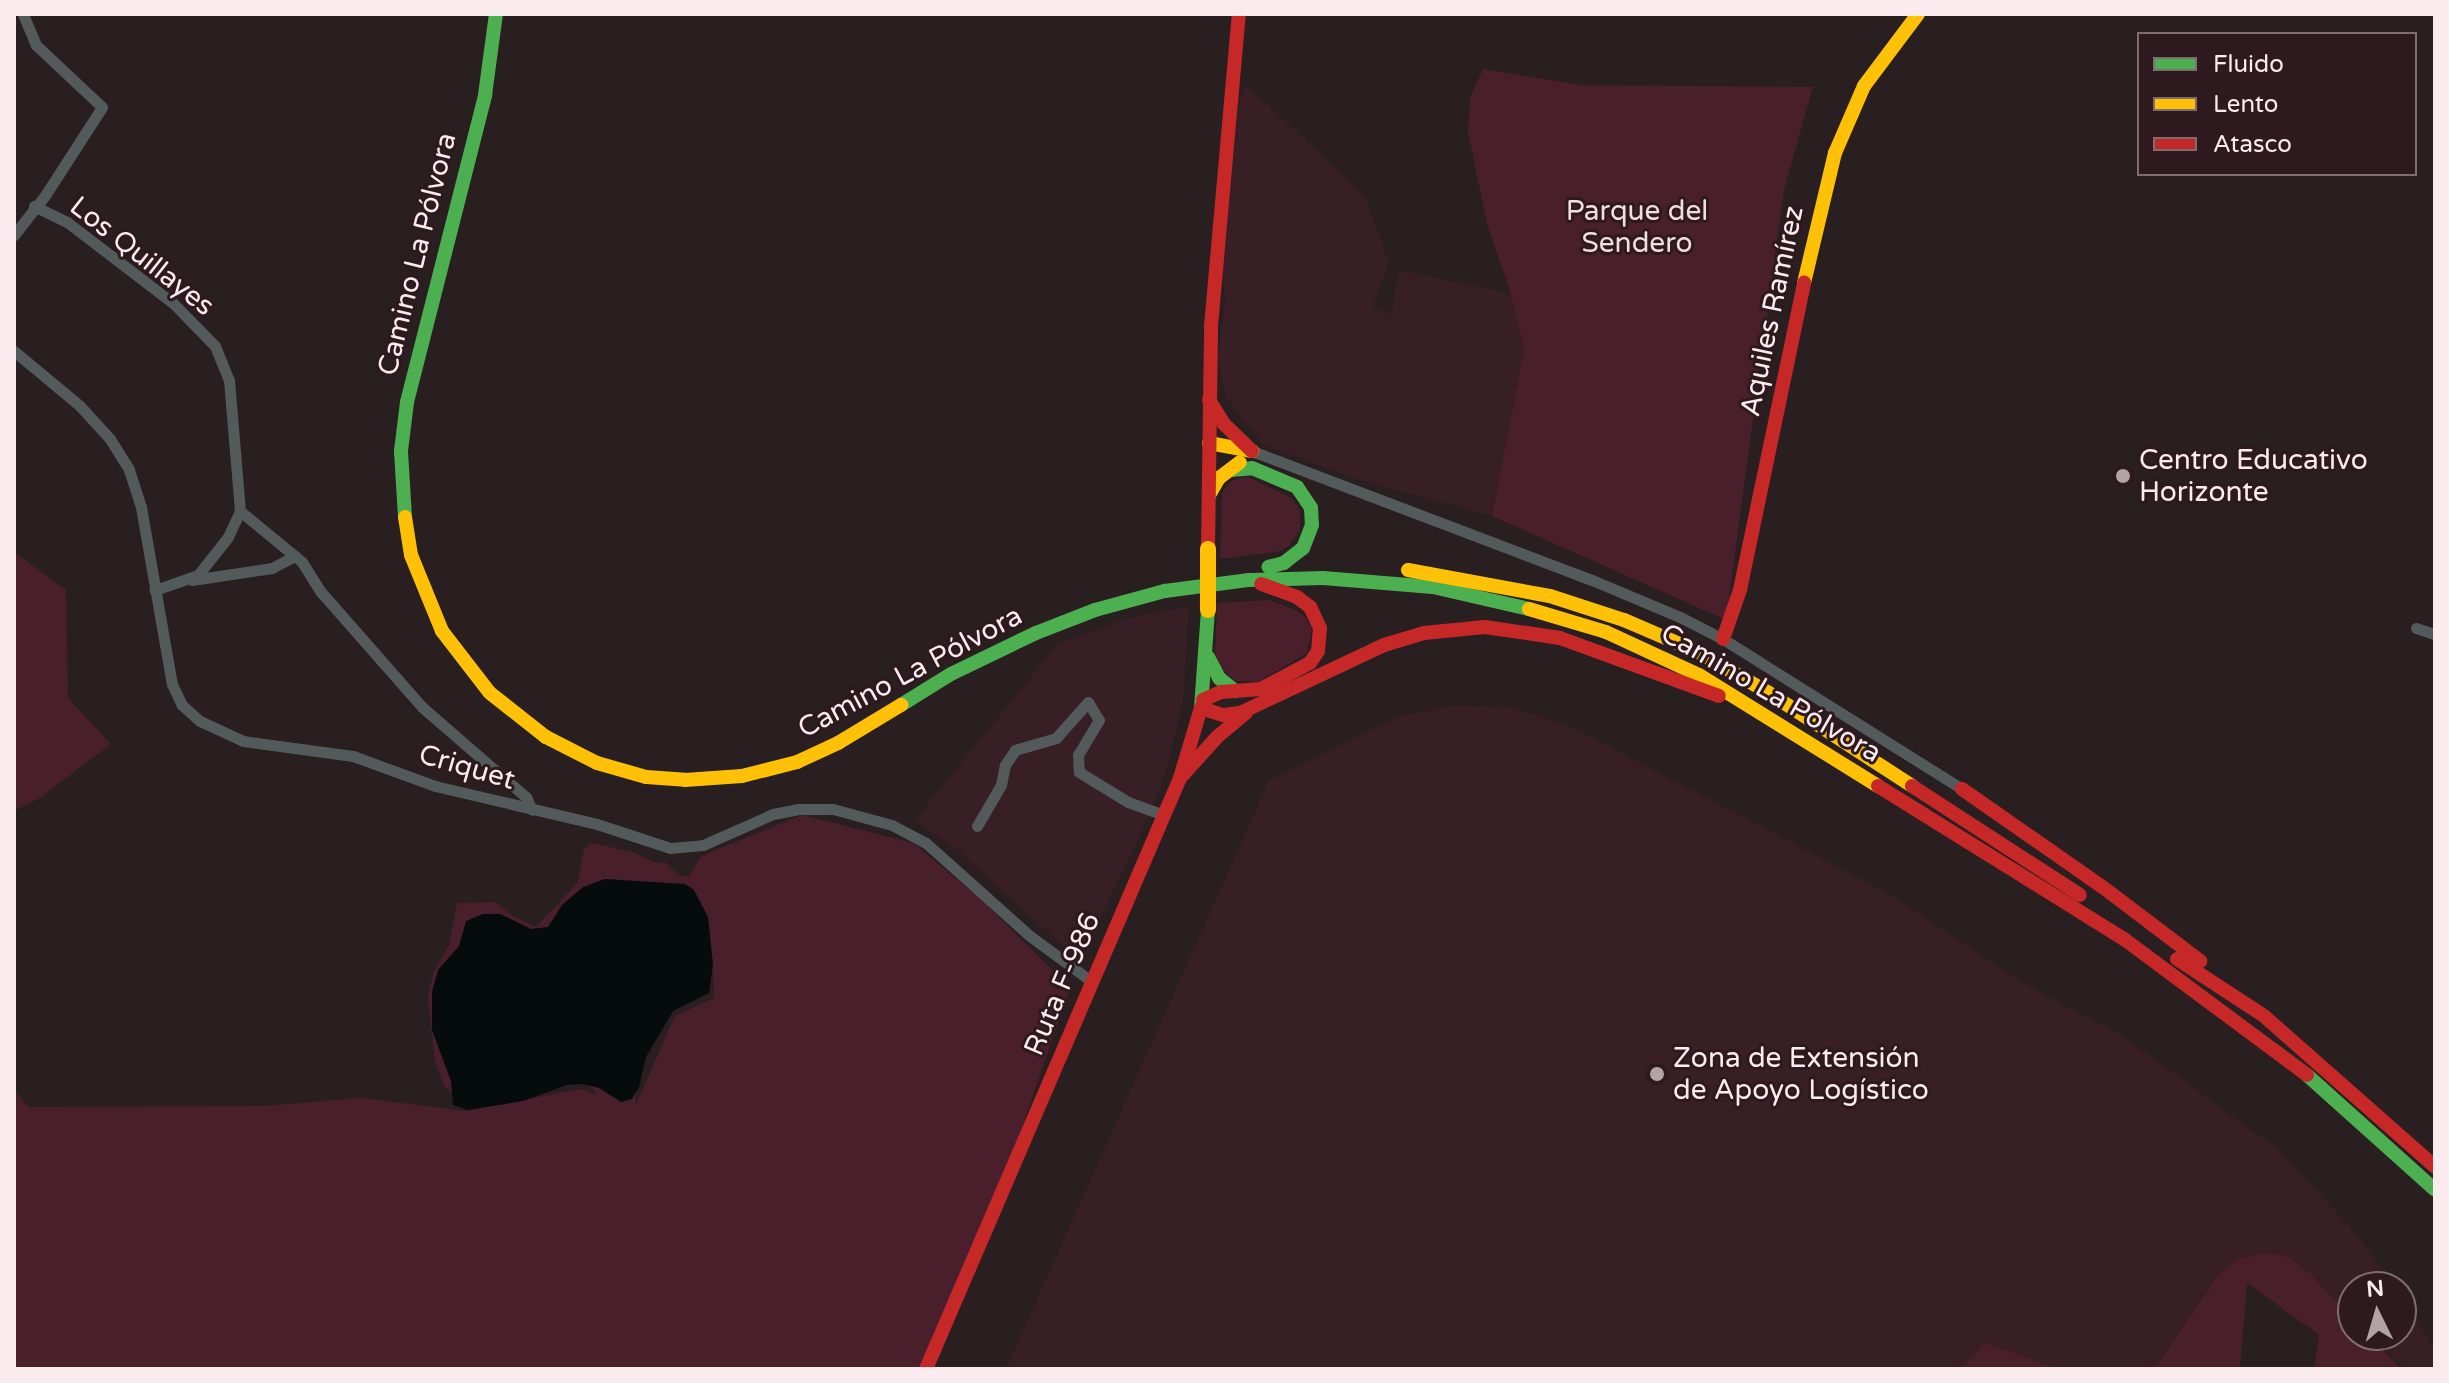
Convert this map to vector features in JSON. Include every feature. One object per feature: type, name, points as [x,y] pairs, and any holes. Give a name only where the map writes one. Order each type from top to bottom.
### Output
[{"type":"main road","name":"Camino La Pólvora","points":[[496,14],[487,86],[407,402],[400,476],[408,541],[429,606],[470,671],[523,722],[583,757],[630,773],[685,780],[742,776],[779,768],[828,748],[978,660],[1065,621],[1165,591],[1249,580],[1323,578],[1397,583],[1506,602],[1574,621],[1638,645],[1758,709],[2124,939],[2208,996],[2330,1093],[2435,1190]]},
{"type":"main road","name":"Camino La Pólvora","points":[[509,14],[498,90],[420,395],[413,439],[412,490],[424,559],[447,615],[491,676],[536,717],[590,747],[640,763],[706,768],[760,761],[834,732],[929,672],[1070,607],[1172,580],[1268,567],[1375,567],[1480,581],[1587,608],[1696,651],[1783,701],[2264,1016],[2435,1167]]},
{"type":"main road","name":"Ruta F-986","points":[[926,1369],[1180,778],[1202,704],[1208,657],[1209,400],[1217,241],[1239,14]]},
{"type":"main road","name":"Aquiles Ramírez","points":[[1723,639],[1740,590],[1800,300],[1835,153],[1869,78],[1918,14]]},
{"type":"main road","points":[[1209,400],[1259,470]]},
{"type":"main road","points":[[1209,443],[1244,452]]},
{"type":"main road","points":[[1209,495],[1215,483],[1231,470],[1244,452]]},
{"type":"main road","points":[[1231,470],[1259,470],[1297,487],[1307,500],[1312,517],[1311,534],[1303,548],[1284,563],[1268,567]]},
{"type":"main road","points":[[1202,704],[1235,691],[1261,689],[1310,663],[1321,636],[1315,614],[1304,602],[1249,580]]},
{"type":"main road","points":[[1202,704],[1232,715],[1384,645],[1424,633],[1485,627],[1560,638],[1660,677],[1758,709]]},
{"type":"main road","points":[[1208,657],[1219,678],[1235,691]]},
{"type":"main road","points":[[1180,778],[1217,737],[1256,706]]},
{"type":"main road","points":[[1962,789],[2146,919],[2264,1016]]},
{"type":"street","points":[[14,235],[46,194],[102,107],[36,45],[23,14]]},
{"type":"street","name":"Los Quillayes","points":[[34,206],[67,222],[173,303],[215,346],[229,380],[240,511]]},
{"type":"street","name":"Criquet","points":[[14,351],[80,406],[123,459],[141,507],[175,691],[182,705],[200,721],[243,741],[353,756],[435,786],[597,824],[670,848],[703,845],[773,814],[798,809],[833,809],[892,825],[926,843],[1030,936],[1091,981]]},
{"type":"street","points":[[1244,452],[1592,580],[1723,639],[1962,789]]},
{"type":"street","points":[[192,580],[228,537],[240,511],[295,556],[321,592],[422,707],[526,797],[532,810]]},
{"type":"street","points":[[155,590],[192,580],[272,568],[295,556]]},
{"type":"street","points":[[2416,628],[2435,634]]},
{"type":"street","points":[[977,826],[1001,785],[1005,765],[1015,750],[1056,738],[1088,702],[1099,720],[1078,755],[1079,772],[1128,802],[1164,815]]},
{"type":"shaded area","points":[[1247,85],[1365,197],[1389,263],[1372,308],[1391,314],[1399,270],[1511,294],[1524,350],[1492,516],[1359,480],[1264,445],[1226,397],[1218,359],[1225,299],[1222,264],[1240,98]]},
{"type":"shaded area","points":[[1189,606],[1183,700],[1166,771],[1149,816],[1080,961],[959,851],[915,820],[1058,644],[1125,619]]},
{"type":"shaded area","name":"Zona de Extensión de Apoyo Logístico","points":[[1456,705],[1514,708],[1570,726],[1891,895],[2019,981],[2121,1035],[2276,1148],[2354,1231],[2383,1271],[2337,1271],[2337,1300],[2309,1272],[2218,1275],[2155,1369],[2060,1369],[1989,1344],[1983,1345],[1961,1369],[1006,1369],[1269,781],[1398,717]]},
{"type":"shaded area","points":[[605,879],[685,884],[694,890],[708,917],[713,964],[709,993],[673,1011],[646,1057],[639,1087],[632,1099],[621,1102],[599,1088],[582,1084],[567,1085],[523,1101],[468,1110],[453,1105],[451,1081],[432,1030],[432,992],[438,970],[459,946],[466,921],[483,914],[500,914],[531,929],[548,927],[562,905],[583,887]]},
{"type":"shaded area","points":[[2417,1322],[2435,1350],[2435,1369],[2405,1369],[2387,1351],[2417,1351]]},
{"type":"green space","name":"Parque del Sendero","points":[[1483,69],[1581,85],[1813,87],[1784,190],[1726,620],[1492,516],[1524,350],[1511,294],[1487,224],[1468,132],[1470,98]]},
{"type":"green space","points":[[1246,476],[1292,498],[1300,510],[1300,530],[1289,546],[1278,552],[1220,559],[1222,493],[1231,481]]},
{"type":"green space","points":[[14,552],[66,590],[68,698],[111,744],[40,798],[14,811]]},
{"type":"green space","points":[[1269,600],[1298,611],[1307,619],[1312,630],[1307,653],[1258,682],[1235,681],[1215,662],[1217,603]]},
{"type":"green space","points":[[802,815],[913,843],[982,900],[1070,988],[1016,1145],[919,1369],[14,1369],[14,1090],[29,1107],[263,1106],[361,1098],[466,1111],[580,1089],[599,1095],[586,1082],[453,1095],[444,1086],[435,1062],[428,997],[433,973],[449,945],[457,903],[496,902],[513,916],[536,927],[578,882],[584,849],[592,843],[633,852],[656,863],[665,862],[680,876],[689,876],[701,856]],"holes":[[[712,958],[714,998],[675,1016],[635,1106],[637,1073],[678,995]]]},
{"type":"green space","points":[[2262,1253],[2284,1255],[2309,1272],[2337,1301],[2337,1351],[2384,1351],[2401,1369],[2314,1369],[2319,1335],[2247,1283],[2240,1369],[2155,1369],[2218,1275],[2237,1260]]},
{"type":"green space","points":[[1989,1344],[2060,1369],[1961,1369],[1983,1345]]},
{"type":"traffic: fast","points":[[405,517],[401,451],[407,402],[485,95],[496,14]]},
{"type":"traffic: fast","points":[[1231,470],[1252,468],[1297,487],[1311,508],[1312,525],[1303,548],[1284,563],[1268,567]]},
{"type":"traffic: fast","points":[[901,705],[951,674],[1036,633],[1095,610],[1165,591],[1249,580],[1323,578],[1433,587],[1529,609]]},
{"type":"traffic: fast","points":[[1201,708],[1208,610]]},
{"type":"traffic: fast","points":[[1208,657],[1219,678],[1235,691]]},
{"type":"traffic: fast","points":[[2307,1075],[2435,1190]]},
{"type":"traffic: slow","points":[[1804,283],[1835,153],[1864,86],[1918,14]]},
{"type":"traffic: slow","points":[[1209,443],[1252,451]]},
{"type":"traffic: slow","points":[[1209,495],[1219,478],[1240,462]]},
{"type":"traffic: slow","points":[[405,517],[411,555],[442,631],[490,693],[546,737],[597,763],[646,777],[685,780],[742,776],[797,762],[838,743],[901,705]]},
{"type":"traffic: slow","points":[[1208,549],[1208,610]]},
{"type":"traffic: slow","points":[[1408,570],[1550,596],[1624,620],[1696,651],[1769,693],[1912,786]]},
{"type":"traffic: slow","points":[[1529,609],[1606,632],[1699,675],[1878,786]]},
{"type":"traffic: jam","points":[[1208,549],[1211,326],[1239,14]]},
{"type":"traffic: jam","points":[[1723,639],[1740,590],[1804,283]]},
{"type":"traffic: jam","points":[[1209,400],[1224,424],[1252,451]]},
{"type":"traffic: jam","points":[[1203,700],[1221,692],[1261,689],[1310,663],[1318,651],[1320,628],[1310,607],[1297,597],[1261,584]]},
{"type":"traffic: jam","points":[[1201,708],[1223,715],[1240,713],[1384,645],[1424,633],[1485,627],[1560,638],[1719,696]]},
{"type":"traffic: jam","points":[[926,1369],[1180,778],[1201,708]]},
{"type":"traffic: jam","points":[[1180,778],[1217,737],[1246,713]]},
{"type":"traffic: jam","points":[[1878,786],[2124,939],[2307,1075]]},
{"type":"traffic: jam","points":[[1912,786],[2080,895]]},
{"type":"traffic: jam","points":[[1962,789],[2104,888],[2200,961]]},
{"type":"traffic: jam","points":[[2177,959],[2264,1016],[2435,1167]]},
{"type":"place","name":"Centro Educativo Horizonte","points":[[2123,476]]},
{"type":"place","name":"Zona de Extensión de Apoyo Logístico","points":[[1657,1074]]}]
